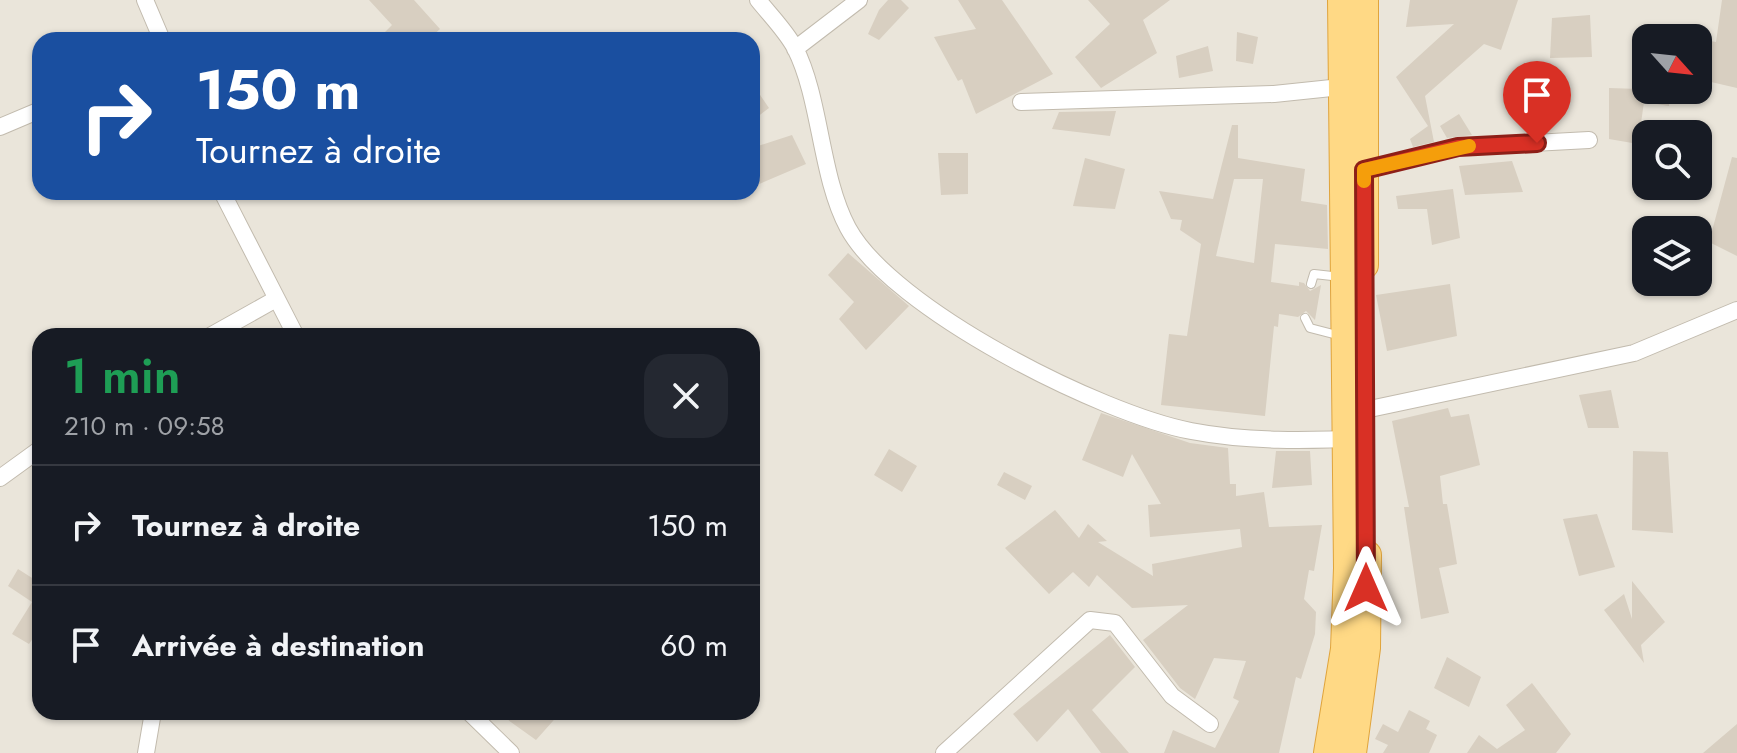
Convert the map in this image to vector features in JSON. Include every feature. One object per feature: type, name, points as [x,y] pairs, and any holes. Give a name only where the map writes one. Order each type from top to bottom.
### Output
[{"type":"highway","points":[[1342,0],[1347,337],[1359,429],[1366,648],[1352,753]]},
{"type":"highway","points":[[1328,753],[1345,649],[1359,429],[1364,0]]},
{"type":"street","points":[[145,0],[159,32]]},
{"type":"street","points":[[758,0],[795,49],[831,180],[848,228],[873,261],[938,314],[1008,358],[1098,400],[1188,431],[1242,439],[1359,429],[1634,353],[1737,310]]},
{"type":"street","points":[[795,49],[859,0]]},
{"type":"street","points":[[1021,102],[1274,94],[1341,87]]},
{"type":"street","points":[[0,127],[32,113]]},
{"type":"street","points":[[1364,170],[1458,147],[1589,140]]},
{"type":"street","points":[[226,200],[292,328]]},
{"type":"street","points":[[229,328],[276,299]]},
{"type":"street","points":[[0,478],[32,455]]},
{"type":"street","points":[[944,753],[1090,620],[1102,619],[1115,623],[1172,696],[1210,724]]},
{"type":"street","points":[[146,753],[152,720]]},
{"type":"street","points":[[477,720],[509,752]]},
{"type":"lane","points":[[1311,284],[1314,274],[1346,279]]},
{"type":"lane","points":[[1305,318],[1310,328],[1347,337]]},
{"type":"shaded area","points":[[0,0],[1737,0],[1737,753],[0,753]]},
{"type":"building","points":[[369,0],[414,0],[440,29],[437,32],[385,32],[392,25]]},
{"type":"building","points":[[888,0],[901,0],[909,8],[879,40],[868,34],[879,10]]},
{"type":"building","points":[[958,0],[1002,0],[1053,74],[976,114],[962,79],[958,81],[934,37],[976,29]]},
{"type":"building","points":[[1088,0],[1170,0],[1143,20],[1157,53],[1101,88],[1075,57],[1110,24]]},
{"type":"building","points":[[1410,0],[1518,0],[1501,50],[1484,44],[1425,96],[1434,142],[1413,147],[1410,139],[1428,126],[1396,77],[1454,24],[1406,27]]},
{"type":"building","points":[[1722,0],[1737,0],[1737,88],[1712,82],[1712,41],[1716,42]]},
{"type":"building","points":[[1590,15],[1592,57],[1550,58],[1552,18]]},
{"type":"building","points":[[1237,32],[1258,37],[1253,64],[1236,61]]},
{"type":"building","points":[[1208,46],[1213,71],[1179,78],[1176,56]]},
{"type":"building","points":[[1609,88],[1632,89],[1632,104],[1644,104],[1641,120],[1632,120],[1632,143],[1609,139]]},
{"type":"building","points":[[760,95],[769,108],[760,115]]},
{"type":"building","points":[[1116,111],[1110,136],[1052,129],[1059,112]]},
{"type":"building","points":[[1459,114],[1472,135],[1447,138],[1440,126]]},
{"type":"building","points":[[1232,125],[1238,125],[1238,158],[1305,169],[1301,201],[1327,205],[1328,249],[1275,244],[1271,282],[1299,286],[1299,282],[1304,283],[1310,291],[1321,285],[1315,320],[1306,311],[1298,317],[1279,314],[1278,327],[1274,326],[1265,416],[1161,405],[1169,334],[1187,336],[1201,244],[1180,230],[1182,220],[1171,219],[1159,191],[1213,199]],"holes":[[[1234,179],[1263,179],[1254,263],[1216,256]]]},
{"type":"building","points":[[792,135],[806,164],[760,184],[760,145]]},
{"type":"building","points":[[938,153],[968,153],[968,194],[941,195]]},
{"type":"building","points":[[1732,157],[1737,158],[1737,256],[1712,244],[1712,231]]},
{"type":"building","points":[[1085,158],[1125,169],[1115,209],[1073,206]]},
{"type":"building","points":[[1512,161],[1523,192],[1465,195],[1459,166]]},
{"type":"building","points":[[1453,189],[1460,238],[1432,245],[1427,209],[1398,209],[1396,196]]},
{"type":"building","points":[[848,253],[909,306],[866,350],[839,319],[854,302],[828,275]]},
{"type":"building","points":[[1450,284],[1457,336],[1387,351],[1376,295]]},
{"type":"building","points":[[1611,390],[1619,428],[1588,428],[1579,395]]},
{"type":"building","points":[[1448,408],[1451,417],[1469,414],[1480,465],[1440,476],[1457,564],[1439,568],[1449,613],[1421,619],[1404,507],[1409,507],[1392,421]]},
{"type":"building","points":[[1101,413],[1190,443],[1228,448],[1230,484],[1236,484],[1236,496],[1264,492],[1269,527],[1322,525],[1314,571],[1309,570],[1304,599],[1316,612],[1315,634],[1301,679],[1296,677],[1279,753],[1164,753],[1173,730],[1215,748],[1239,701],[1233,698],[1246,661],[1214,658],[1195,699],[1180,688],[1143,640],[1188,605],[1132,608],[1097,575],[1089,587],[1073,572],[1049,594],[1005,548],[1055,510],[1079,538],[1088,524],[1107,541],[1098,542],[1153,576],[1152,564],[1242,547],[1240,529],[1150,537],[1148,505],[1161,504],[1132,454],[1123,477],[1082,460]]},
{"type":"building","points":[[889,449],[917,466],[902,492],[874,475]]},
{"type":"building","points":[[1276,451],[1310,451],[1312,485],[1272,488]]},
{"type":"building","points":[[1633,451],[1668,452],[1673,533],[1632,530]]},
{"type":"building","points":[[1004,472],[1032,486],[1025,500],[997,485]]},
{"type":"building","points":[[1597,514],[1615,567],[1579,576],[1563,519]]},
{"type":"building","points":[[18,569],[32,578],[32,602],[8,586]]},
{"type":"building","points":[[1632,581],[1665,622],[1641,645],[1644,663],[1604,610],[1624,594],[1632,619]]},
{"type":"building","points":[[32,602],[32,640],[29,644],[12,634]]},
{"type":"building","points":[[1110,635],[1135,667],[1092,710],[1129,753],[1101,753],[1068,709],[1037,742],[1013,714]]},
{"type":"building","points":[[1447,657],[1481,677],[1469,707],[1434,688]]},
{"type":"building","points":[[1532,683],[1571,734],[1556,753],[1467,753],[1479,735],[1497,749],[1525,730],[1506,705]]},
{"type":"building","points":[[1409,710],[1430,721],[1426,729],[1437,735],[1429,753],[1383,753],[1388,745],[1375,739],[1383,724],[1398,732]]},
{"type":"building","points":[[508,720],[554,720],[536,740]]},
{"type":"building","points":[[1737,724],[1737,753],[1703,753]]},
{"type":"slow traffic","points":[[1364,181],[1364,170],[1469,146]]},
{"type":"route","points":[[1366,588],[1364,170],[1458,147],[1537,143]]}]
